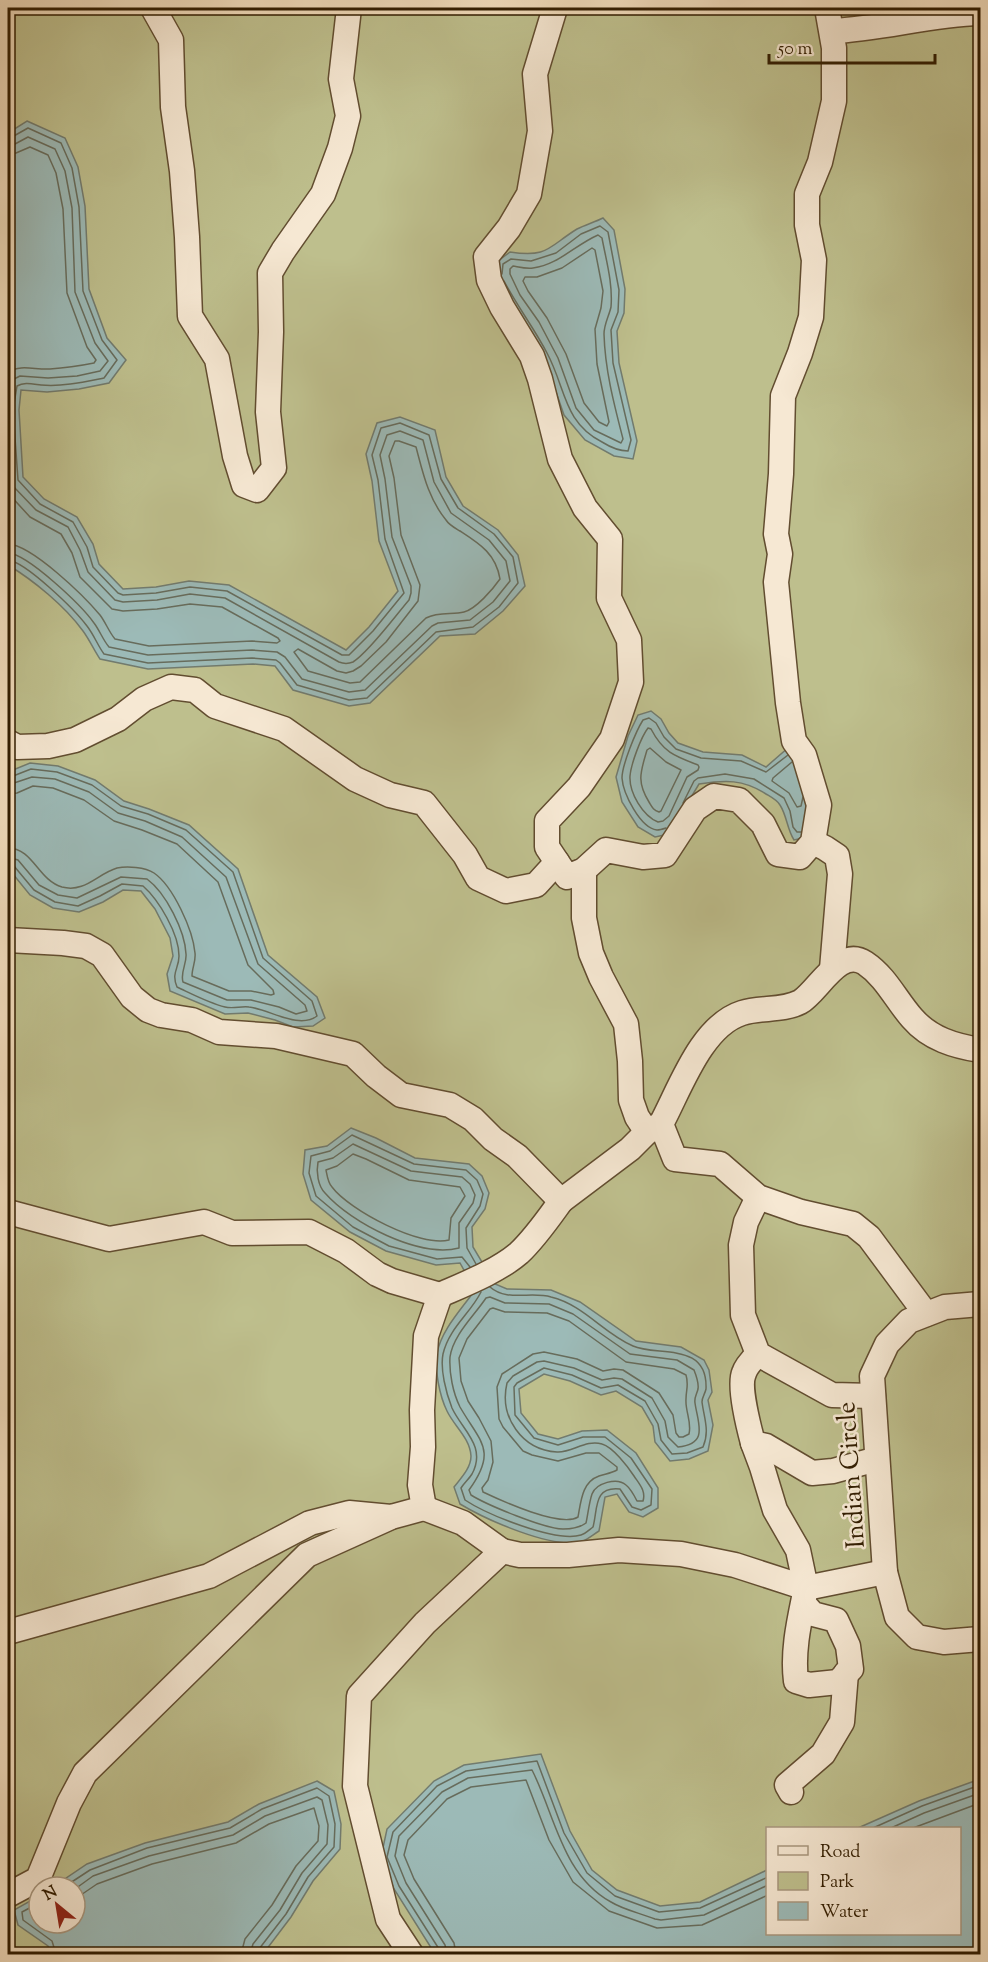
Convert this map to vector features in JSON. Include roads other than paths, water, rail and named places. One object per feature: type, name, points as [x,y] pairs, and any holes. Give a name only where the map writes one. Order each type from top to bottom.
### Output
[{"type":"lane","points":[[153,8],[171,40],[173,107],[182,171],[190,316],[217,359],[235,456],[244,485],[257,490],[274,468],[268,412],[271,332],[270,273],[322,195],[340,148],[348,116],[340,78],[349,8]]},
{"type":"lane","points":[[555,8],[535,74],[540,131],[529,194],[509,228],[486,257],[489,280],[502,307],[532,356],[560,459],[585,508],[610,539],[609,598],[629,640],[631,682],[612,739],[579,787],[547,821],[547,847],[567,877],[585,870],[606,850],[643,856],[664,855],[695,809],[714,796],[739,800],[763,824],[778,854],[800,857],[813,842],[819,805],[804,755],[794,741],[776,582],[780,554],[776,534],[781,474],[783,396],[811,316],[814,260],[807,225],[807,194],[820,162],[834,101],[834,48],[827,8]]},
{"type":"lane","points":[[832,31],[857,30],[958,13],[981,13]]},
{"type":"lane","points":[[8,742],[17,747],[38,747],[75,740],[118,719],[144,699],[171,687],[195,690],[215,706],[284,729],[356,779],[390,795],[423,803],[465,855],[478,878],[506,891],[536,885],[557,862]]},
{"type":"lane","points":[[813,842],[837,856],[840,874],[832,969]]},
{"type":"lane","points":[[585,870],[584,918],[591,952],[601,977],[626,1024],[631,1100],[638,1117],[654,1128],[675,1160],[720,1164],[758,1197],[801,1212],[853,1224],[869,1237],[926,1314]]},
{"type":"lane","points":[[8,940],[86,946],[102,955],[132,997],[148,1010],[161,1015],[192,1020],[219,1032],[276,1036],[353,1054],[401,1095],[450,1105],[473,1119],[493,1139],[517,1156],[561,1201]]},
{"type":"lane","points":[[8,1212],[109,1239],[204,1222],[232,1233],[309,1232],[346,1251],[377,1274],[392,1281],[440,1294],[468,1283],[518,1254],[561,1201],[654,1128],[696,1055],[721,1026],[742,1013],[780,1008],[801,1001],[832,969],[848,960],[863,962],[885,980],[913,1020],[935,1038],[959,1047],[981,1050]]},
{"type":"lane","points":[[758,1197],[746,1222],[741,1245],[744,1315],[758,1354],[832,1395],[873,1396]]},
{"type":"lane","points":[[424,1508],[420,1485],[426,1336],[440,1294]]},
{"type":"lane","name":"Indian Circle","points":[[981,1304],[945,1307],[909,1321],[887,1344],[872,1376],[885,1572],[897,1617],[916,1637],[945,1642],[981,1639]]},
{"type":"lane","points":[[758,1354],[743,1374],[745,1404],[753,1443],[775,1510],[798,1550],[805,1596],[813,1614],[836,1620],[848,1646],[850,1669],[838,1682],[809,1685],[796,1681],[794,1667],[805,1596]]},
{"type":"lane","points":[[753,1443],[766,1446],[812,1473],[833,1472],[878,1459]]},
{"type":"lane","points":[[8,1895],[38,1879],[69,1803],[85,1773],[307,1555],[391,1517],[424,1508],[463,1523],[502,1551],[520,1555],[568,1555],[619,1550],[681,1554],[735,1565],[805,1596],[885,1572]]},
{"type":"lane","points":[[8,1632],[209,1576],[310,1523],[349,1513],[391,1517]]},
{"type":"lane","points":[[411,1954],[388,1919],[355,1786],[359,1696],[425,1623],[502,1551]]},
{"type":"lane","points":[[791,1792],[787,1785],[823,1754],[842,1722],[846,1673]]},
{"type":"water","points":[[27,121],[65,138],[78,167],[85,206],[89,289],[107,338],[126,360],[109,383],[47,392],[21,390],[19,410],[23,477],[44,499],[77,517],[93,544],[99,564],[123,589],[156,587],[189,581],[229,585],[346,650],[369,627],[398,591],[379,541],[372,481],[366,454],[377,423],[400,417],[435,430],[446,477],[463,506],[498,530],[518,555],[525,586],[503,611],[475,634],[440,636],[370,703],[349,706],[293,690],[275,666],[253,664],[148,669],[100,659],[85,634],[67,612],[28,578],[8,565],[8,133]]},
{"type":"water","points":[[603,218],[614,230],[625,289],[624,313],[617,331],[619,363],[637,441],[633,459],[614,456],[585,440],[564,415],[546,363],[495,276],[498,261],[510,252],[532,253],[547,250],[577,229]]},
{"type":"water","points":[[651,711],[661,719],[678,743],[703,752],[742,755],[766,767],[789,747],[819,781],[803,838],[794,840],[776,800],[758,789],[734,782],[699,784],[669,834],[655,837],[638,827],[622,802],[616,777],[628,736],[638,715]]},
{"type":"water","points":[[30,763],[58,766],[95,780],[124,801],[189,825],[238,869],[268,955],[317,997],[325,1018],[313,1026],[293,1027],[248,1013],[225,1014],[170,991],[167,974],[173,956],[170,938],[155,909],[141,891],[123,890],[79,912],[53,908],[30,895],[8,868],[8,772]]},
{"type":"water","points":[[351,1128],[415,1158],[469,1164],[482,1176],[489,1193],[485,1209],[472,1227],[473,1247],[495,1284],[507,1289],[551,1290],[580,1302],[636,1341],[681,1347],[704,1360],[709,1370],[712,1392],[708,1400],[713,1425],[708,1451],[689,1459],[670,1461],[655,1442],[653,1426],[642,1407],[616,1391],[601,1395],[570,1381],[544,1374],[519,1389],[521,1413],[538,1434],[558,1439],[582,1431],[607,1430],[636,1453],[658,1488],[658,1508],[643,1517],[629,1512],[617,1494],[605,1497],[599,1531],[583,1541],[571,1543],[555,1542],[520,1532],[460,1504],[454,1487],[469,1465],[470,1450],[444,1405],[438,1383],[436,1360],[443,1336],[475,1290],[460,1263],[436,1265],[386,1251],[350,1232],[311,1200],[303,1174],[305,1150],[327,1146]]},
{"type":"water","points":[[541,1754],[570,1831],[592,1870],[617,1890],[660,1906],[700,1902],[766,1870],[766,1935],[961,1935],[961,1827],[860,1827],[919,1801],[980,1779],[980,1954],[435,1954],[394,1889],[381,1857],[387,1829],[434,1781],[464,1765]]},
{"type":"water","points":[[317,1781],[334,1791],[341,1824],[340,1849],[313,1881],[291,1917],[263,1954],[51,1954],[48,1946],[32,1935],[87,1935],[87,1875],[71,1875],[87,1864],[145,1843],[228,1822],[259,1804]]},
{"type":"water","points":[[27,1903],[27,1931],[18,1925],[14,1910]]}]
